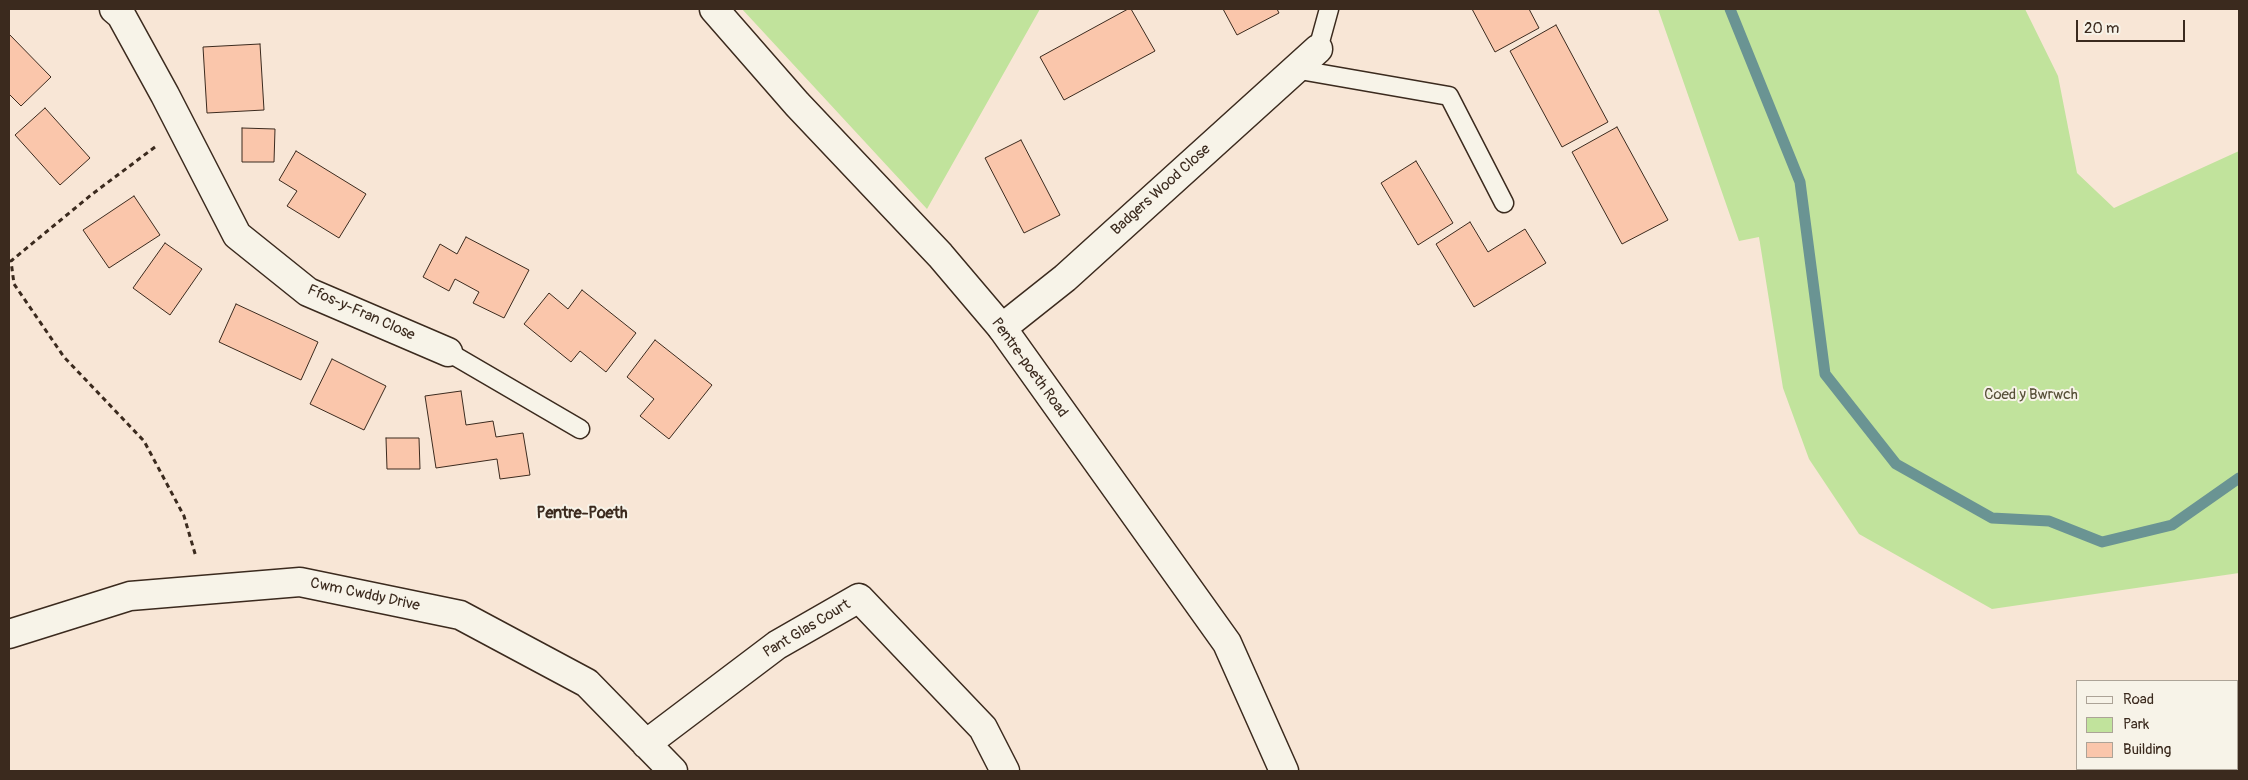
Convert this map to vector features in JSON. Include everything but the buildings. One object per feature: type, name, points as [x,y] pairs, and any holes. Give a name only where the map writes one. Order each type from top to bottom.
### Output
[{"type":"street","name":"Ffos-y-Fran Close","points":[[114,9],[121,15],[165,94],[238,235],[308,292],[448,352]]},
{"type":"street","name":"Pentre-poeth Road","points":[[714,9],[796,104],[940,255],[1002,328],[1227,643],[1284,771]]},
{"type":"street","name":"Badgers Wood Close","points":[[1002,328],[1065,278],[1318,49]]},
{"type":"street","name":"Cwm Cwddy Drive","points":[[9,634],[130,596],[300,582],[460,615],[587,683],[673,771]]},
{"type":"street","name":"Pant Glas Court","points":[[646,744],[777,645],[859,598],[983,728],[1006,771]]},
{"type":"lane","points":[[1318,49],[1329,9]]},
{"type":"lane","points":[[1294,69],[1449,96],[1504,203]]},
{"type":"lane","points":[[448,352],[580,429]]},
{"type":"path","points":[[181,127],[91,194],[11,261],[14,284],[64,357],[144,441],[184,516],[206,589]]},
{"type":"green space","points":[[742,9],[1040,9],[927,209]]},
{"type":"green space","name":"Coed y Bwrwch","points":[[1658,9],[2025,9],[2058,76],[2077,173],[2114,208],[2239,151],[2239,573],[1992,609],[1859,534],[1809,459],[1783,388],[1759,237],[1739,241]]},
{"type":"waterway","points":[[1730,9],[1800,182],[1825,374],[1896,464],[1992,518],[2049,521],[2102,542],[2172,525],[2239,478]]},
{"type":"district","name":"Pentre-Poeth","points":[[582,514]]}]
